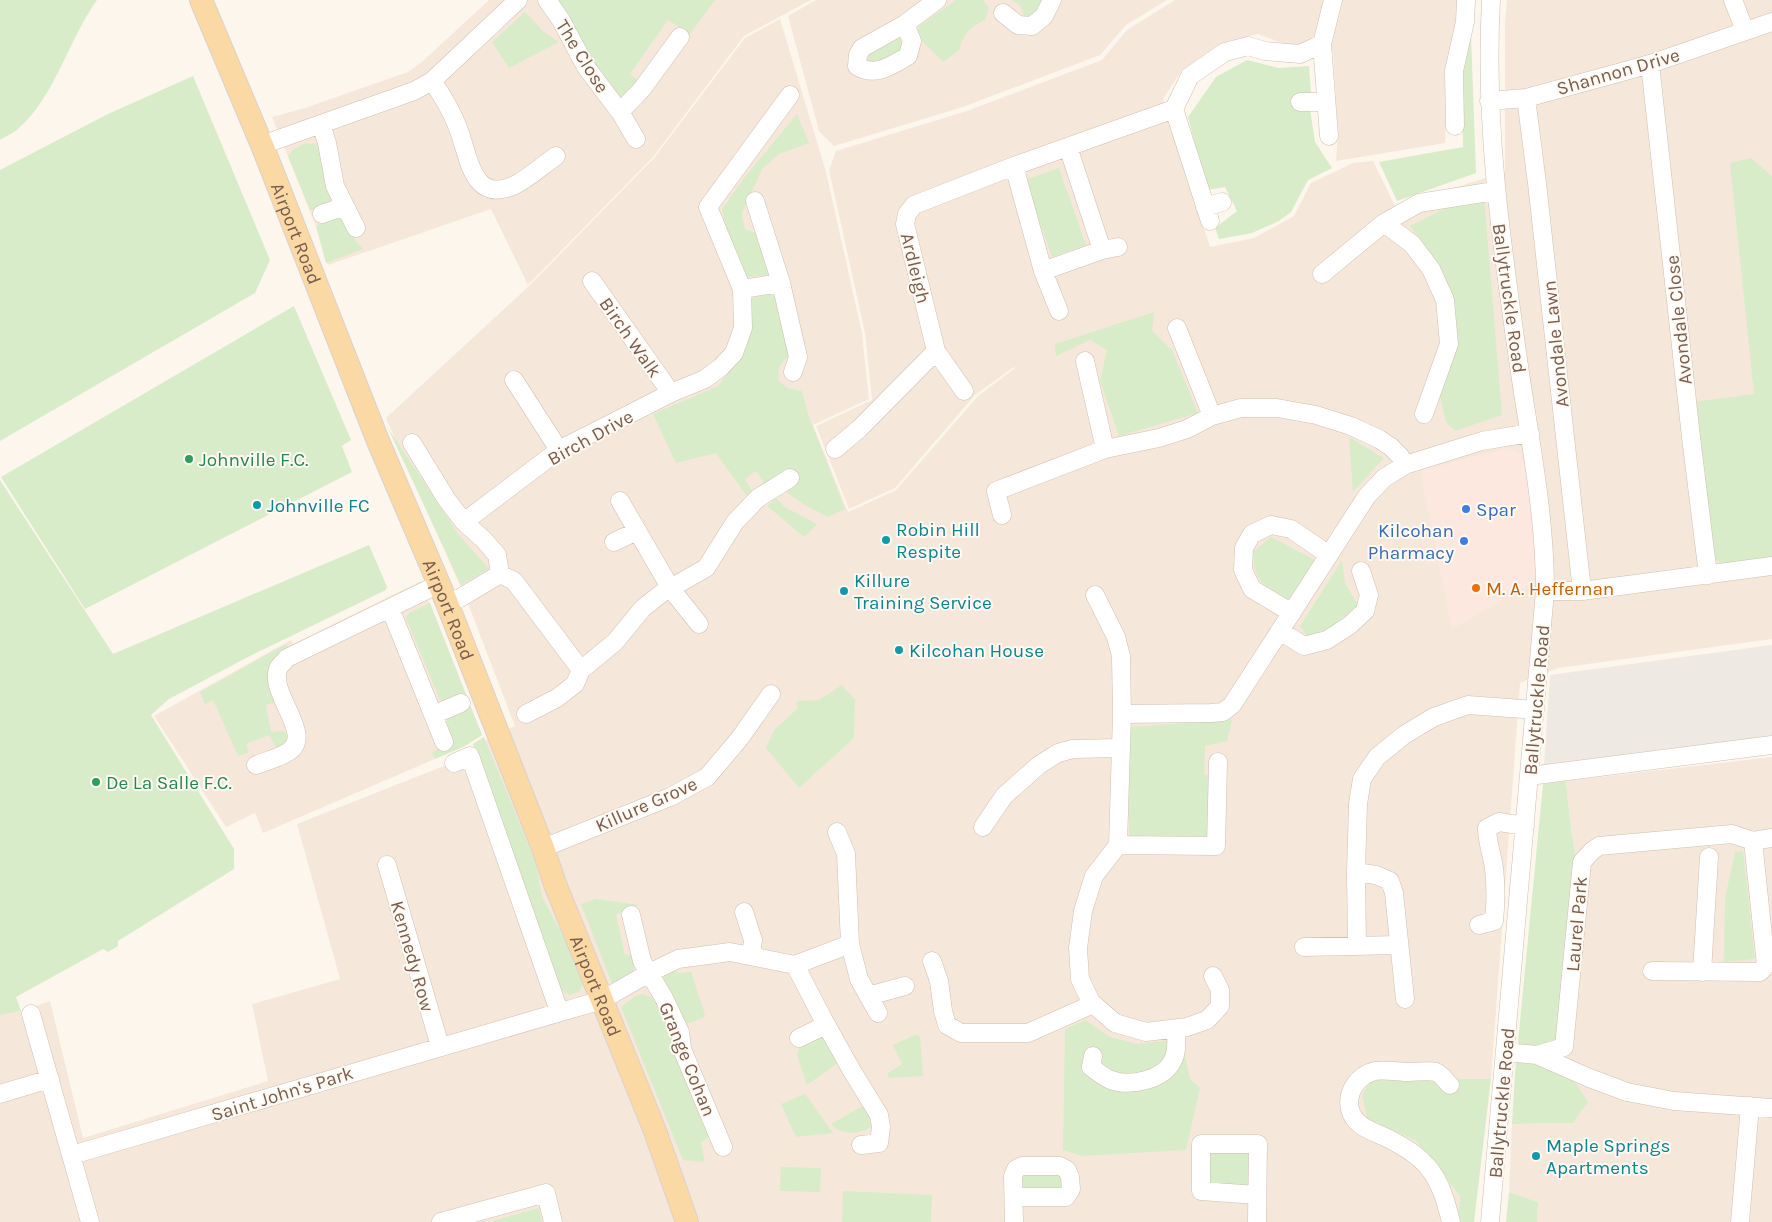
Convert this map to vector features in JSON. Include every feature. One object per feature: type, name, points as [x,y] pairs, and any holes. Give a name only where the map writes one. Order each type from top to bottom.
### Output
[{"type":"main road","name":"Airport Road","points":[[201,0],[262,145],[381,449],[443,594],[543,848],[555,884],[655,1131],[687,1222]]},
{"type":"street","points":[[262,145],[414,91],[432,81],[518,0]]},
{"type":"street","name":"The Close","points":[[547,0],[562,20],[586,68],[620,112],[636,139]]},
{"type":"street","points":[[905,24],[937,0]]},
{"type":"street","points":[[1003,13],[1018,25],[1032,26],[1044,16],[1052,0]]},
{"type":"street","points":[[1329,136],[1322,44],[1333,0]]},
{"type":"street","points":[[1455,126],[1454,71],[1465,22],[1466,0]]},
{"type":"street","name":"Ballytruckle Road","points":[[1490,1222],[1545,591],[1542,517],[1495,191],[1489,101],[1491,0]]},
{"type":"street","points":[[1734,0],[1744,31]]},
{"type":"street","name":"Shannon Drive","points":[[1489,101],[1526,98],[1650,64],[1772,22]]},
{"type":"street","name":"The Close","points":[[620,112],[642,89],[680,37]]},
{"type":"street","points":[[1212,210],[1174,108],[1190,76],[1225,52],[1248,46],[1265,51],[1300,54],[1322,44]]},
{"type":"street","name":"Avondale Close","points":[[1650,64],[1708,575]]},
{"type":"street","points":[[432,81],[458,128],[471,168],[480,184],[497,190],[515,185],[556,156]]},
{"type":"street","points":[[781,283],[742,289],[708,207],[790,95]]},
{"type":"street","name":"Avondale Lawn","points":[[1526,98],[1538,183],[1582,592]]},
{"type":"street","points":[[1300,102],[1326,102]]},
{"type":"street","name":"Ardleigh","points":[[964,391],[936,351],[905,224],[907,214],[914,205],[1014,166],[1174,108]]},
{"type":"street","points":[[321,124],[327,143],[333,178],[344,206],[356,228]]},
{"type":"street","points":[[1043,271],[1110,248],[1068,147]]},
{"type":"street","points":[[1014,166],[1043,271],[1059,311]]},
{"type":"street","points":[[1322,274],[1384,224],[1419,203],[1495,191]]},
{"type":"street","points":[[755,201],[781,283],[798,357],[793,372]]},
{"type":"street","points":[[322,214],[344,206]]},
{"type":"street","points":[[1384,224],[1412,244],[1431,270],[1445,300],[1449,344],[1424,414]]},
{"type":"street","name":"Birch Walk","points":[[592,281],[671,393]]},
{"type":"street","name":"Birch Drive","points":[[464,522],[559,450],[671,393],[705,379],[721,367],[734,353],[743,328],[742,289]]},
{"type":"street","points":[[1178,328],[1212,416]]},
{"type":"street","points":[[835,449],[859,429],[936,351]]},
{"type":"street","points":[[1085,362],[1105,449]]},
{"type":"street","points":[[514,380],[559,450]]},
{"type":"street","points":[[1002,515],[996,491],[1105,449],[1159,438],[1187,429],[1212,416],[1241,408],[1278,408],[1316,415],[1351,426],[1379,439],[1391,447],[1400,456],[1405,466]]},
{"type":"street","points":[[1122,714],[1211,714],[1223,712],[1232,705],[1367,496],[1384,478],[1405,466],[1482,441],[1530,433]]},
{"type":"street","points":[[412,443],[447,500],[464,522],[497,555],[500,574]]},
{"type":"street","points":[[526,714],[557,698],[575,684],[581,670],[615,642],[643,608],[662,593],[706,568],[735,522],[758,498],[790,478]]},
{"type":"street","points":[[620,502],[671,589],[699,624]]},
{"type":"street","points":[[1292,613],[1252,589],[1243,570],[1244,548],[1252,534],[1271,525],[1291,530],[1330,556]]},
{"type":"street","points":[[614,542],[637,531]]},
{"type":"street","points":[[1545,591],[1582,592],[1772,566]]},
{"type":"street","points":[[1280,631],[1304,646],[1327,640],[1350,625],[1366,611],[1369,595],[1361,570]]},
{"type":"street","points":[[256,765],[289,752],[296,744],[297,732],[278,688],[277,677],[279,667],[287,658],[390,608],[443,594],[460,598],[500,574]]},
{"type":"street","points":[[500,574],[514,581],[581,670]]},
{"type":"street","points":[[1095,595],[1116,638],[1121,656],[1122,714],[1118,845],[1094,876],[1083,911],[1078,948],[1080,979],[1093,1004],[1115,1023],[1146,1032],[1187,1027],[1207,1020],[1220,1006],[1220,990],[1213,976]]},
{"type":"street","points":[[390,608],[444,742]]},
{"type":"street","name":"Killure Grove","points":[[543,848],[670,797],[707,777],[740,738],[771,694]]},
{"type":"street","points":[[433,715],[461,703]]},
{"type":"street","points":[[1357,946],[1356,872],[1358,804],[1362,779],[1377,757],[1404,734],[1427,721],[1468,705],[1535,710]]},
{"type":"street","points":[[1529,776],[1772,745]]},
{"type":"street","points":[[983,827],[1004,796],[1039,765],[1058,753],[1073,749],[1120,748]]},
{"type":"street","points":[[454,763],[470,756],[559,1011]]},
{"type":"street","points":[[1118,845],[1216,846],[1218,762]]},
{"type":"street","points":[[1478,925],[1494,921],[1496,892],[1494,866],[1488,841],[1488,828],[1499,822],[1525,826]]},
{"type":"street","points":[[837,832],[846,854],[850,944],[859,979],[878,1013]]},
{"type":"street","name":"Laurel Park","points":[[1537,1055],[1564,1047],[1582,862],[1592,851],[1599,846],[1732,834],[1753,841],[1772,838]]},
{"type":"street","points":[[1652,971],[1760,972],[1766,965],[1753,841]]},
{"type":"street","points":[[1702,972],[1710,857]]},
{"type":"street","name":"Kennedy Row","points":[[387,865],[440,1046]]},
{"type":"street","points":[[1356,872],[1376,874],[1390,881],[1394,893],[1405,999]]},
{"type":"street","points":[[744,912],[753,940],[751,956]]},
{"type":"street","name":"Grange Cohan","points":[[631,915],[642,961],[664,998],[680,1032],[682,1049],[723,1146]]},
{"type":"street","points":[[602,1000],[678,959],[730,952],[795,965],[850,944]]},
{"type":"street","points":[[1304,947],[1399,945]]},
{"type":"street","points":[[932,961],[939,981],[943,1011],[948,1025],[961,1033],[1028,1033],[1093,1004]]},
{"type":"street","points":[[795,965],[826,1025],[880,1115],[879,1143],[861,1145]]},
{"type":"street","points":[[868,996],[905,986]]},
{"type":"street","name":"Saint John's Park","points":[[72,1155],[559,1011],[602,1000]]},
{"type":"street","points":[[31,1014],[90,1222]]},
{"type":"street","points":[[799,1038],[826,1025]]},
{"type":"street","points":[[1093,1056],[1092,1067],[1102,1076],[1113,1081],[1134,1082],[1155,1077],[1167,1069],[1173,1060],[1176,1049],[1176,1029]]},
{"type":"street","name":"Laurel Park","points":[[1506,1052],[1537,1055],[1626,1092],[1674,1101],[1772,1108]]},
{"type":"street","points":[[1450,1085],[1436,1072],[1374,1071],[1362,1077],[1354,1084],[1350,1095],[1350,1109],[1358,1124],[1408,1149],[1427,1166],[1438,1183],[1446,1201],[1450,1222]]},
{"type":"street","points":[[0,1094],[50,1079]]},
{"type":"street","points":[[1740,1222],[1750,1106]]},
{"type":"street","points":[[441,1222],[546,1193],[553,1222]]},
{"type":"street","points":[[1257,1195],[1257,1222]]},
{"type":"street","points":[[1014,1197],[1014,1222]]},
{"type":"shaded area","points":[[489,0],[811,0],[744,36],[653,157],[528,285],[491,209],[328,265],[315,224],[272,117],[305,108],[408,72],[423,61]]},
{"type":"shaded area","points":[[816,0],[1167,0],[1126,25],[1100,55],[963,107],[834,146],[819,131],[788,16]]},
{"type":"shaded area","points":[[1175,0],[1459,0],[1460,18],[1448,69],[1445,143],[1336,161],[1338,133],[1333,52],[1303,44],[1285,44],[1258,34],[1221,43],[1182,70],[1163,99],[1210,247],[1254,238],[1294,216],[1311,183],[1353,163],[1373,161],[1395,206],[1505,172],[1505,22],[1507,0],[1772,0],[1772,639],[1558,668],[1520,683],[1491,1079],[1373,1078],[1367,1118],[1416,1141],[1460,1196],[1458,1222],[0,1222],[0,1015],[21,1011],[50,1001],[83,1138],[268,1081],[252,1004],[340,979],[297,824],[449,764],[448,758],[515,726],[469,606],[386,418],[529,286],[654,158],[745,38],[780,19],[826,172],[862,333],[869,399],[813,425],[848,512],[896,490],[978,396],[1015,368],[975,395],[895,488],[849,509],[816,426],[872,400],[865,333],[829,170],[836,151],[967,111],[1102,60],[1127,30]]},
{"type":"shaded area","points":[[1508,448],[1520,453],[1526,465],[1534,546],[1535,581],[1452,629],[1420,471]]},
{"type":"shaded area","points":[[421,581],[482,735],[465,746],[263,833],[255,813],[226,827],[154,716],[291,640],[293,644]]},
{"type":"shaded area","points":[[1772,645],[1772,737],[1544,766],[1550,675]]},
{"type":"shaded area","points":[[1772,757],[1772,1222],[1537,1222],[1538,1202],[1509,1192],[1512,1124],[1573,1123],[1559,1057],[1575,854],[1566,781]]},
{"type":"green space","points":[[0,0],[97,0],[87,15],[52,84],[32,115],[19,128],[0,140]]},
{"type":"green space","points":[[558,0],[715,0],[690,34],[668,20],[630,74],[640,82],[622,100],[617,97],[591,64]]},
{"type":"green space","points":[[956,0],[983,0],[989,8],[985,20],[975,25],[968,32],[962,40],[959,50],[943,62],[917,36],[919,26]]},
{"type":"green space","points":[[1011,0],[1046,0],[1039,15],[1025,18],[1020,5]]},
{"type":"green space","points":[[525,12],[544,32],[559,42],[509,68],[492,42]]},
{"type":"green space","points":[[1471,35],[1476,173],[1397,201],[1379,162],[1463,147],[1462,72]]},
{"type":"green space","points":[[894,37],[901,39],[903,50],[897,56],[870,65],[866,57],[880,45]]},
{"type":"green space","points":[[1247,60],[1279,68],[1309,66],[1311,94],[1292,97],[1293,109],[1310,109],[1315,142],[1332,168],[1308,180],[1291,212],[1279,221],[1252,233],[1219,239],[1215,228],[1237,211],[1225,187],[1207,190],[1188,117],[1216,77]]},
{"type":"green space","points":[[193,76],[270,260],[255,293],[0,441],[0,170],[108,114]]},
{"type":"green space","points":[[797,114],[809,143],[779,154],[762,169],[742,213],[745,229],[761,235],[771,274],[745,278],[725,225],[722,209],[744,178]]},
{"type":"green space","points":[[306,143],[321,145],[332,197],[331,205],[322,209],[310,210],[288,156],[293,149]]},
{"type":"green space","points":[[1751,158],[1772,176],[1772,560],[1731,566],[1717,561],[1710,546],[1693,402],[1754,394],[1730,163]]},
{"type":"green space","points":[[1059,168],[1086,245],[1052,257],[1025,180]]},
{"type":"green space","points":[[1484,196],[1502,415],[1455,431],[1446,422],[1440,396],[1457,347],[1433,258],[1410,226],[1444,209]]},
{"type":"green space","points":[[336,218],[344,219],[355,240],[363,249],[326,263],[316,226]]},
{"type":"green space","points":[[771,294],[779,297],[791,355],[780,366],[778,372],[779,381],[787,388],[802,391],[808,414],[845,509],[828,517],[787,493],[789,471],[764,483],[756,471],[745,479],[752,491],[746,495],[716,453],[676,463],[653,414],[718,386],[741,356],[752,330],[752,298]]},
{"type":"green space","name":"Johnville F.C.","points":[[294,306],[351,440],[342,446],[352,472],[85,609],[1,477]]},
{"type":"green space","points":[[1154,312],[1152,331],[1172,350],[1198,413],[1119,436],[1100,381],[1107,350],[1090,340],[1056,356],[1055,344]]},
{"type":"green space","points":[[388,428],[459,535],[489,569],[461,585]]},
{"type":"green space","points":[[1349,437],[1384,458],[1353,492]]},
{"type":"green space","name":"De La Salle F.C.","points":[[0,480],[113,654],[369,545],[388,589],[386,587],[386,590],[248,657],[169,699],[151,715],[234,849],[234,869],[118,941],[118,946],[108,952],[103,949],[16,997],[21,1011],[0,1015]]},
{"type":"green space","points":[[776,498],[785,507],[817,524],[804,537],[767,506]]},
{"type":"green space","points":[[1271,537],[1317,561],[1292,602],[1264,584],[1256,572],[1253,552]]},
{"type":"green space","points":[[1342,560],[1345,583],[1358,605],[1319,637],[1307,636],[1300,626]]},
{"type":"green space","points":[[430,603],[482,735],[465,746],[435,759],[432,752],[449,744],[444,701],[440,700],[406,618],[409,613]]},
{"type":"green space","points":[[286,644],[289,649],[269,679],[274,703],[266,705],[271,732],[285,732],[289,737],[288,743],[279,748],[276,747],[269,735],[246,744],[249,752],[238,756],[213,700],[205,704],[200,692]]},
{"type":"green space","points":[[842,685],[855,700],[854,738],[799,788],[766,748],[774,730],[798,708],[796,701],[819,700]]},
{"type":"green space","points":[[1232,720],[1227,741],[1205,746],[1204,774],[1213,778],[1211,837],[1129,836],[1129,727]]},
{"type":"green space","points":[[484,737],[536,863],[542,897],[566,941],[584,983],[579,992],[570,995],[559,990],[473,744]]},
{"type":"green space","points":[[1566,781],[1575,854],[1559,1057],[1588,1102],[1573,1123],[1512,1124],[1515,1073],[1543,784]]},
{"type":"green space","points":[[1743,851],[1755,959],[1724,962],[1725,898],[1735,852]]},
{"type":"green space","points":[[596,899],[639,905],[616,915],[625,955],[634,954],[635,965],[632,975],[613,986],[581,904]]},
{"type":"green space","points":[[669,970],[679,973],[691,972],[705,1014],[703,1018],[686,1024],[664,981],[664,975]]},
{"type":"green space","points":[[643,994],[653,998],[662,1008],[709,1129],[708,1137],[701,1143],[705,1162],[683,1160],[621,1007],[635,996]]},
{"type":"green space","points":[[1085,1020],[1110,1037],[1137,1044],[1181,1039],[1190,1079],[1200,1088],[1186,1150],[1082,1156],[1063,1150],[1065,1029]]},
{"type":"green space","points":[[915,1035],[920,1036],[923,1076],[889,1078],[887,1074],[902,1064],[893,1045]]},
{"type":"green space","points":[[822,1037],[827,1039],[839,1062],[807,1085],[797,1055],[799,1047]]},
{"type":"green space","points":[[1373,1078],[1491,1079],[1474,1222],[1458,1222],[1460,1196],[1416,1141],[1367,1118],[1362,1095]]},
{"type":"green space","points":[[805,1094],[833,1133],[796,1137],[781,1104]]},
{"type":"green space","points":[[866,1104],[874,1120],[873,1125],[863,1131],[852,1133],[841,1131],[831,1124]]},
{"type":"green space","points":[[1208,1151],[1252,1151],[1253,1185],[1209,1186]]},
{"type":"green space","points":[[781,1167],[821,1168],[820,1192],[780,1191]]},
{"type":"green space","points":[[1025,1174],[1062,1175],[1066,1187],[1061,1191],[1024,1192],[1022,1177]]},
{"type":"green space","points":[[843,1191],[932,1195],[931,1222],[842,1222]]},
{"type":"green space","points":[[1509,1192],[1538,1202],[1537,1222],[1506,1222]]},
{"type":"green space","points":[[539,1208],[542,1222],[488,1222]]},
{"type":"place","name":"Johnville F.C.","points":[[189,459]]},
{"type":"place","name":"Johnville FC","points":[[257,505]]},
{"type":"place","name":"Spar","points":[[1466,509]]},
{"type":"place","name":"Robin Hill Respite","points":[[886,540]]},
{"type":"place","name":"Kilcohan Pharmacy","points":[[1464,541]]},
{"type":"place","name":"M. A. Heffernan","points":[[1476,588]]},
{"type":"place","name":"Killure Training Service","points":[[844,591]]},
{"type":"place","name":"Kilcohan House","points":[[899,650]]},
{"type":"place","name":"De La Salle F.C.","points":[[96,782]]},
{"type":"place","name":"Maple Springs Apartments","points":[[1536,1156]]}]
